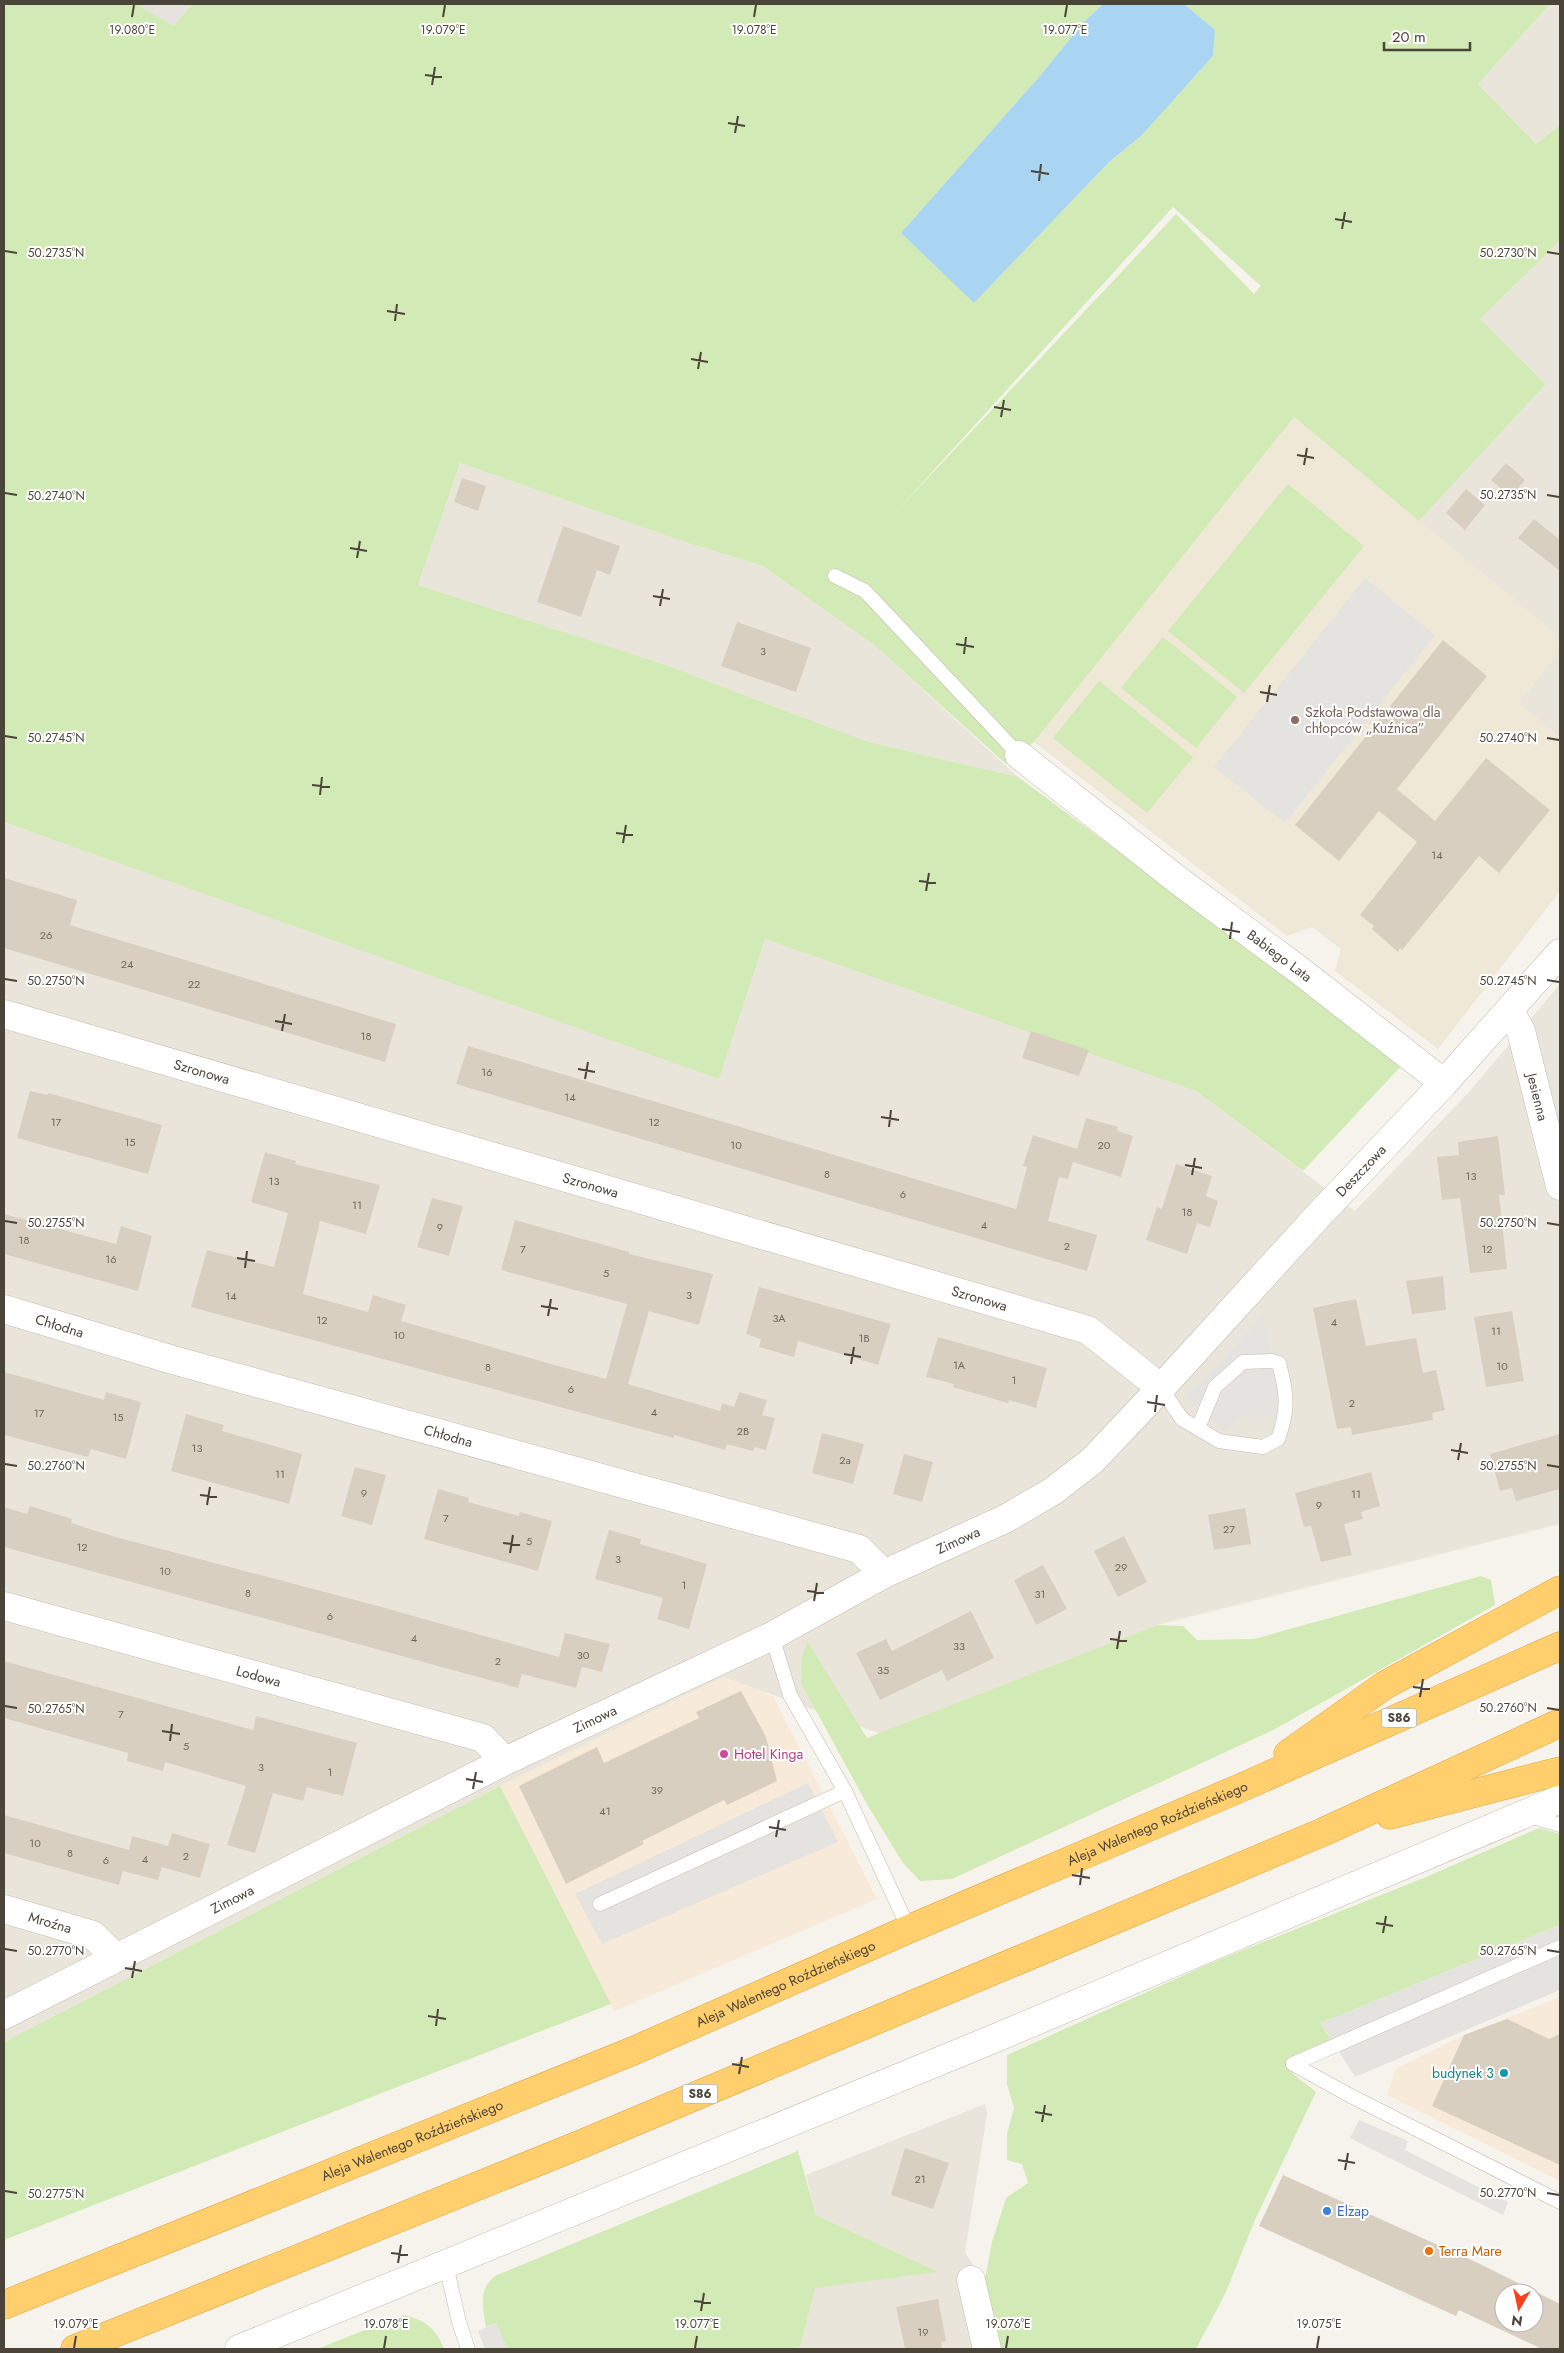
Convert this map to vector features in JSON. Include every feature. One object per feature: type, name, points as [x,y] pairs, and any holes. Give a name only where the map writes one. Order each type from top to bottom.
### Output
[{"type":"highway","points":[[1238,1789],[1385,1685],[1560,1590]]},
{"type":"highway","name":"Aleja Walentego Roździeńskiego","points":[[4,2304],[633,2051],[1238,1789],[1560,1646]]},
{"type":"highway","name":"S86","points":[[75,2349],[579,2145],[1323,1832],[1560,1723]]},
{"type":"highway","points":[[1323,1832],[1560,1771]]},
{"type":"street","name":"Babiego Lata","points":[[1018,755],[1444,1083]]},
{"type":"street","name":"Deszczowa","points":[[1160,1388],[1317,1217],[1444,1083],[1560,953]]},
{"type":"street","name":"Jesienna","points":[[1510,1011],[1521,1031],[1560,1186]]},
{"type":"street","name":"Szronowa","points":[[4,1014],[1088,1330],[1160,1388]]},
{"type":"street","name":"Chłodna","points":[[4,1309],[172,1360],[859,1549],[884,1574]]},
{"type":"street","name":"Zimowa","points":[[4,2015],[115,1957],[505,1761],[772,1636],[884,1574],[1007,1518],[1053,1491],[1092,1461],[1160,1388]]},
{"type":"street","name":"Lodowa","points":[[4,1606],[483,1738],[505,1761]]},
{"type":"street","points":[[239,2349],[998,2037],[1560,1799]]},
{"type":"street","name":"Mroźna","points":[[4,1910],[93,1935],[115,1957]]},
{"type":"street","points":[[971,2280],[987,2349]]},
{"type":"lane","points":[[835,576],[865,591],[1018,755]]},
{"type":"lane","points":[[1160,1388],[1182,1419],[1219,1440],[1262,1447],[1278,1439],[1286,1416],[1286,1388],[1279,1363],[1272,1361],[1243,1362],[1215,1387],[1198,1428]]},
{"type":"lane","points":[[772,1636],[790,1695],[844,1791],[909,1930]]},
{"type":"lane","points":[[600,1904],[844,1791]]},
{"type":"lane","points":[[1524,1814],[1560,1825]]},
{"type":"lane","points":[[1560,1947],[1293,2064],[1349,2095],[1560,2202]]},
{"type":"lane","points":[[446,2265],[458,2322],[468,2349]]},
{"type":"shaded area","points":[[136,4],[192,4],[174,26]]},
{"type":"shaded area","points":[[1550,4],[1560,4],[1560,125],[1536,144],[1478,84]]},
{"type":"shaded area","points":[[1560,241],[1560,638],[1419,521],[1546,384],[1480,319]]},
{"type":"shaded area","name":"Szkoła Podstawowa dla chłopców „Kuźnica”","points":[[1294,417],[1560,638],[1560,651],[1518,703],[1560,738],[1560,891],[1438,1049],[1335,971],[1341,949],[1312,927],[1287,936],[1034,742]]},
{"type":"shaded area","points":[[460,463],[685,542],[763,566],[873,644],[1018,777],[865,741],[666,665],[418,585]]},
{"type":"shaded area","points":[[1365,578],[1435,635],[1285,823],[1214,767]]},
{"type":"shaded area","points":[[1560,651],[1560,738],[1518,703]]},
{"type":"shaded area","points":[[4,822],[719,1078],[765,939],[1196,1091],[1355,1211],[1469,1092],[1560,984],[1560,1524],[1157,1625],[881,1734],[723,1677],[500,1786],[4,2042]]},
{"type":"shaded area","points":[[1263,1316],[1283,1419],[1252,1416],[1240,1417],[1226,1432],[1186,1397]]},
{"type":"shaded area","points":[[723,1677],[773,1696],[877,1899],[614,2011],[500,1786]]},
{"type":"shaded area","points":[[808,1783],[838,1842],[602,1944],[575,1894]]},
{"type":"shaded area","points":[[1560,1925],[1560,1990],[1355,2077],[1321,2023]]},
{"type":"shaded area","name":"budynek 3","points":[[1560,1997],[1560,2181],[1387,2095],[1396,2069],[1464,2035]]},
{"type":"shaded area","points":[[985,2104],[987,2114],[965,2252],[984,2284],[1002,2349],[784,2349],[800,2347],[814,2288],[937,2272],[816,2215],[806,2175]]},
{"type":"shaded area","points":[[1359,2120],[1408,2141],[1405,2150],[1508,2202],[1503,2215],[1350,2138]]},
{"type":"shaded area","points":[[496,2323],[507,2349],[485,2349],[478,2331]]},
{"type":"green space","points":[[4,4],[136,4],[174,26],[192,4],[1103,4],[1083,23],[1039,77],[901,233],[974,303],[1109,162],[1141,136],[1213,56],[1215,30],[1184,4],[1550,4],[1478,84],[1536,144],[1560,125],[1560,241],[1480,319],[1546,384],[1419,521],[1294,417],[1034,742],[1006,764],[873,644],[763,566],[685,542],[460,463],[418,585],[666,665],[865,741],[1018,777],[1404,1063],[1303,1171],[1196,1091],[765,939],[719,1079],[4,822]],"holes":[[[1173,207],[1261,286],[1254,294],[1176,214],[894,514]]]},
{"type":"green space","points":[[1288,484],[1364,546],[1244,693],[1168,631]]},
{"type":"green space","points":[[1163,637],[1237,697],[1196,748],[1121,688]]},
{"type":"green space","points":[[1099,681],[1193,757],[1147,813],[1053,738]]},
{"type":"green space","points":[[1481,1576],[1491,1580],[1495,1605],[1275,1729],[952,1879],[920,1881],[903,1863],[868,1806],[802,1685],[801,1658],[808,1642],[867,1738],[1157,1625],[1183,1626],[1197,1640],[1254,1639]]},
{"type":"green space","points":[[500,1786],[611,2004],[4,2240],[4,2042]]},
{"type":"green space","points":[[1539,1828],[1560,1834],[1560,1925],[1321,2023],[1333,2043],[1289,2066],[1293,2074],[1316,2092],[1255,2220],[1226,2292],[1196,2349],[1002,2349],[984,2284],[992,2242],[1006,2198],[1028,2183],[1022,2164],[1007,2160],[1007,2134],[1014,2108],[1007,2084],[1007,2055],[1211,1963],[1426,1877]]},
{"type":"green space","points":[[798,2151],[816,2215],[938,2272],[815,2288],[800,2347],[784,2349],[507,2349],[496,2323],[486,2327],[483,2306],[484,2292],[486,2286],[497,2275]]},
{"type":"green space","points":[[403,2315],[418,2319],[429,2326],[444,2349],[317,2349]]},
{"type":"water","points":[[1103,4],[1184,4],[1215,30],[1213,56],[1141,136],[1109,162],[974,303],[901,233],[1039,77],[1083,23]]},
{"type":"building","points":[[1506,463],[1525,480],[1511,497],[1491,480]]},
{"type":"building","points":[[462,478],[486,486],[478,511],[454,502]]},
{"type":"building","points":[[1466,489],[1485,505],[1465,530],[1446,513]]},
{"type":"building","points":[[1534,519],[1560,540],[1560,571],[1518,538]]},
{"type":"building","points":[[563,526],[620,546],[610,575],[597,570],[581,617],[537,602]]},
{"type":"building","points":[[737,622],[811,648],[796,692],[721,666]]},
{"type":"building","points":[[1443,640],[1487,676],[1397,789],[1435,821],[1486,758],[1550,810],[1499,873],[1479,856],[1402,950],[1400,948],[1398,952],[1372,929],[1374,926],[1360,915],[1417,842],[1379,811],[1339,861],[1295,825]]},
{"type":"building","points":[[4,878],[77,900],[70,925],[396,1024],[385,1062],[4,948]]},
{"type":"building","points":[[1031,1031],[1089,1050],[1079,1076],[1022,1058]]},
{"type":"building","points":[[468,1046],[1016,1209],[1027,1167],[1023,1166],[1033,1135],[1077,1149],[1086,1118],[1118,1127],[1117,1131],[1133,1136],[1121,1177],[1073,1162],[1068,1179],[1059,1177],[1048,1221],[1097,1235],[1087,1271],[456,1084]]},
{"type":"building","points":[[30,1091],[47,1095],[48,1093],[162,1125],[148,1174],[17,1138]]},
{"type":"building","points":[[1498,1136],[1505,1195],[1499,1195],[1507,1269],[1470,1273],[1460,1198],[1442,1200],[1437,1157],[1459,1155],[1458,1142]]},
{"type":"building","points":[[265,1152],[296,1161],[295,1164],[380,1185],[366,1234],[320,1221],[303,1294],[368,1312],[373,1295],[406,1305],[401,1321],[606,1379],[627,1304],[501,1270],[515,1220],[629,1252],[629,1254],[713,1274],[699,1325],[649,1311],[628,1384],[720,1411],[722,1403],[734,1407],[739,1392],[767,1400],[762,1415],[775,1418],[766,1450],[755,1447],[753,1451],[727,1444],[725,1450],[674,1435],[674,1438],[191,1307],[207,1250],[274,1267],[288,1213],[251,1202]]},
{"type":"building","points":[[1176,1164],[1212,1176],[1206,1196],[1218,1201],[1210,1227],[1197,1223],[1187,1254],[1146,1240],[1157,1207],[1162,1209]]},
{"type":"building","points":[[432,1198],[463,1206],[449,1256],[417,1247]]},
{"type":"building","points":[[4,1214],[116,1244],[121,1226],[152,1236],[138,1291],[4,1254]]},
{"type":"building","points":[[1443,1276],[1446,1310],[1412,1314],[1406,1281]]},
{"type":"building","points":[[759,1287],[891,1324],[878,1365],[798,1341],[794,1357],[759,1347],[761,1339],[746,1334]]},
{"type":"building","points":[[1356,1299],[1366,1346],[1416,1338],[1423,1373],[1436,1370],[1445,1410],[1432,1413],[1433,1420],[1352,1435],[1351,1427],[1337,1429],[1313,1308]]},
{"type":"building","points":[[1512,1311],[1524,1381],[1486,1387],[1474,1317]]},
{"type":"building","points":[[938,1337],[1047,1368],[1036,1408],[1009,1400],[1008,1403],[953,1387],[954,1384],[926,1377]]},
{"type":"building","points":[[4,1372],[104,1400],[106,1392],[141,1402],[126,1459],[91,1449],[88,1457],[4,1435]]},
{"type":"building","points":[[186,1414],[224,1425],[222,1431],[302,1454],[289,1504],[171,1471]]},
{"type":"building","points":[[822,1433],[864,1444],[853,1484],[812,1473]]},
{"type":"building","points":[[1560,1434],[1560,1489],[1516,1501],[1512,1488],[1500,1491],[1490,1454]]},
{"type":"building","points":[[904,1454],[933,1462],[922,1502],[893,1494]]},
{"type":"building","points":[[355,1467],[386,1475],[372,1525],[341,1516]]},
{"type":"building","points":[[1371,1472],[1380,1506],[1361,1512],[1363,1519],[1344,1524],[1352,1555],[1321,1562],[1311,1526],[1304,1527],[1295,1493]]},
{"type":"building","points":[[438,1489],[469,1498],[468,1502],[519,1516],[520,1512],[552,1521],[538,1571],[424,1539]]},
{"type":"building","points":[[30,1506],[72,1519],[71,1523],[112,1536],[378,1606],[559,1657],[565,1633],[610,1644],[602,1672],[582,1667],[576,1688],[522,1674],[518,1688],[4,1547],[4,1507],[27,1514]]},
{"type":"building","points":[[1245,1508],[1251,1544],[1214,1550],[1208,1515]]},
{"type":"building","points":[[609,1530],[641,1539],[640,1544],[707,1564],[689,1629],[657,1619],[663,1598],[595,1579]]},
{"type":"building","points":[[1124,1536],[1147,1582],[1118,1597],[1094,1551]]},
{"type":"building","points":[[1043,1565],[1067,1609],[1036,1625],[1014,1580]]},
{"type":"building","points":[[971,1611],[994,1658],[947,1681],[942,1670],[880,1700],[856,1653],[886,1639],[892,1651]]},
{"type":"building","points":[[4,1661],[253,1730],[256,1716],[357,1743],[343,1796],[307,1787],[303,1801],[273,1793],[255,1853],[227,1845],[246,1786],[165,1762],[163,1771],[127,1761],[128,1753],[4,1718]]},
{"type":"building","points":[[741,1691],[766,1737],[777,1781],[727,1805],[724,1800],[642,1841],[644,1844],[566,1884],[519,1786],[597,1747],[604,1763],[699,1718],[696,1712]]},
{"type":"building","points":[[4,1815],[129,1850],[132,1836],[168,1846],[172,1833],[210,1844],[200,1878],[162,1867],[158,1880],[123,1871],[126,1859],[119,1885],[4,1853]]},
{"type":"building","name":"budynek 3","points":[[1507,2019],[1549,2039],[1560,2034],[1560,2165],[1432,2106],[1464,2035]]},
{"type":"building","points":[[905,2148],[949,2163],[933,2209],[891,2195]]},
{"type":"building","points":[[1283,2175],[1518,2283],[1494,2283],[1494,2326],[1459,2310],[1456,2316],[1259,2226]]},
{"type":"building","points":[[1544,2296],[1560,2304],[1560,2349],[1542,2349],[1508,2333],[1544,2333]]},
{"type":"building","points":[[938,2299],[946,2341],[941,2342],[942,2349],[905,2349],[896,2307]]},
{"type":"place","name":"Szkoła Podstawowa dla chłopców „Kuźnica”","points":[[1295,720]]},
{"type":"place","name":"Hotel Kinga","points":[[724,1754]]},
{"type":"place","name":"budynek 3","points":[[1504,2073]]},
{"type":"place","name":"Elzap","points":[[1327,2211]]},
{"type":"place","name":"Terra Mare","points":[[1429,2251]]}]
